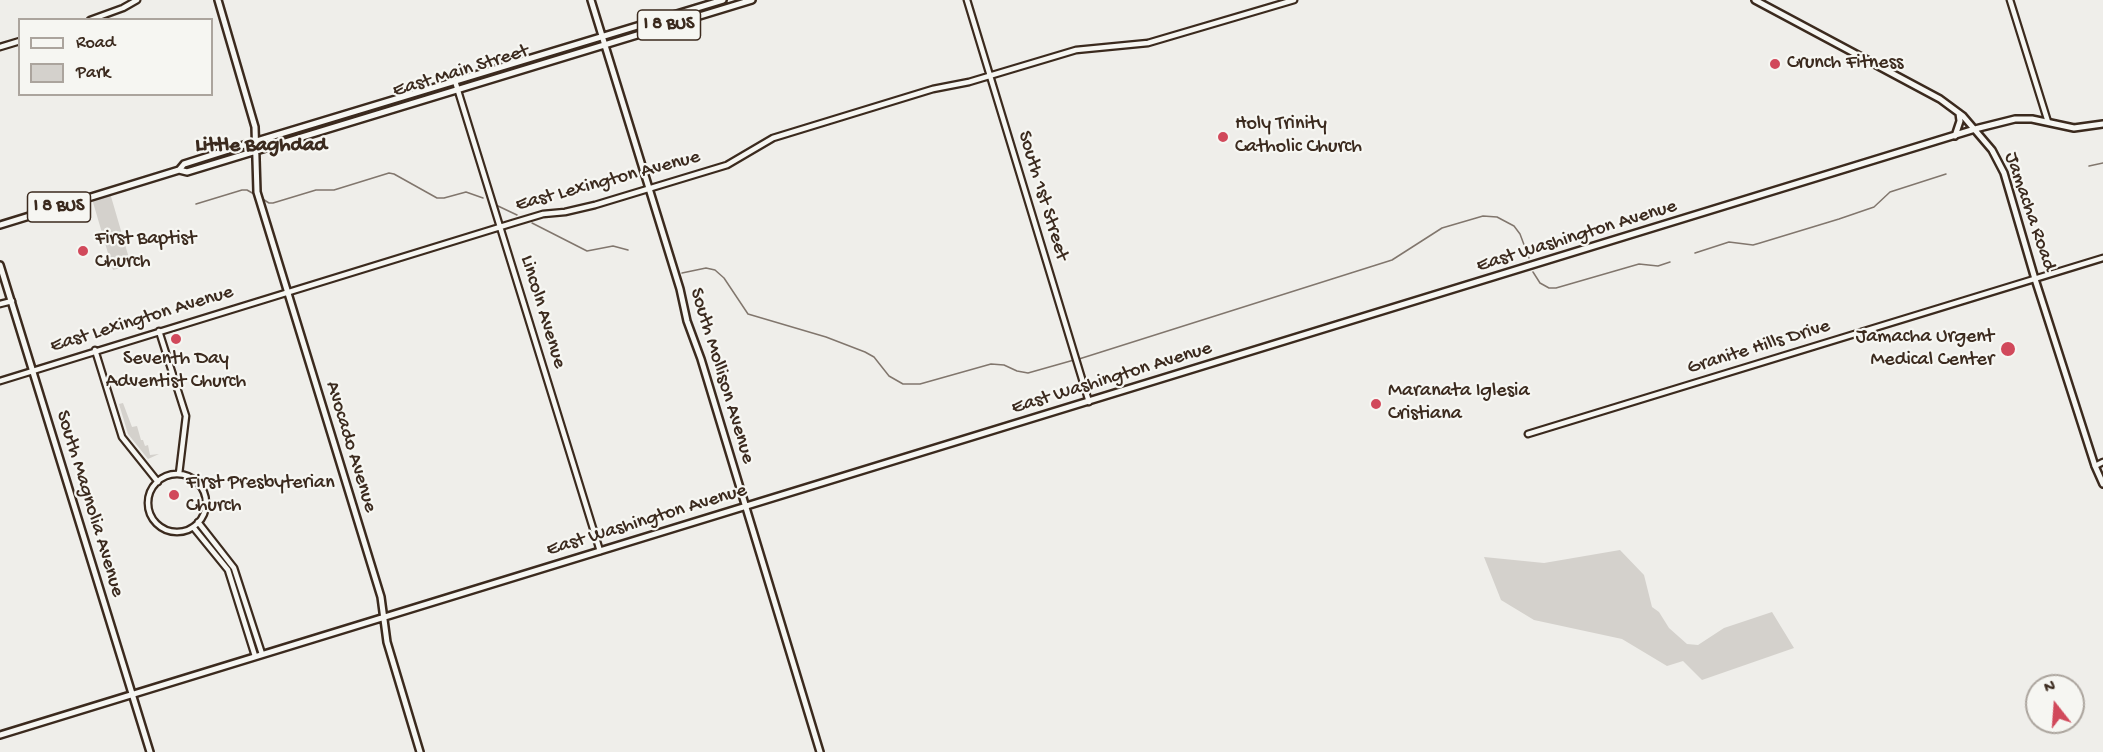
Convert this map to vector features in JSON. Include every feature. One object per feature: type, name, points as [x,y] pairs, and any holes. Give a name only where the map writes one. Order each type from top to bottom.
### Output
[{"type":"main road","name":"Avocado Avenue","points":[[218,0],[254,123],[257,150],[257,192],[381,597],[387,642],[420,752]]},
{"type":"main road","name":"South Mollison Avenue","points":[[591,0],[820,752]]},
{"type":"main road","name":"East Main Street","points":[[179,170],[184,164],[256,141],[723,0]]},
{"type":"main road","name":"East Main Street","points":[[0,225],[179,170],[187,172],[752,0]]},
{"type":"main road","name":"Jamacha Road","points":[[1755,0],[1940,99],[1959,113],[1992,150],[2004,173],[2035,279],[2103,484]]},
{"type":"main road","points":[[502,67],[505,75]]},
{"type":"main road","points":[[1955,136],[1960,121],[1959,113]]},
{"type":"main road","name":"East Washington Avenue","points":[[0,735],[1975,129],[2015,119],[2032,119],[2074,128],[2103,124]]},
{"type":"main road","name":"South Magnolia Avenue","points":[[0,265],[150,752]]},
{"type":"street","points":[[96,18],[123,9],[137,0]]},
{"type":"street","name":"South 1st Street","points":[[967,0],[1089,402]]},
{"type":"street","name":"East Lexington Avenue","points":[[0,381],[94,350],[499,227],[543,214],[596,205],[727,165],[764,143],[792,132],[933,89],[990,76],[1076,50],[1148,44],[1294,0]]},
{"type":"street","points":[[2010,0],[2048,123]]},
{"type":"street","points":[[0,47],[18,42]]},
{"type":"street","name":"Lincoln Avenue","points":[[455,81],[600,551]]},
{"type":"street","name":"Granite Hills Drive","points":[[1528,435],[2103,258]]},
{"type":"street","points":[[0,304],[12,301]]},
{"type":"street","points":[[159,331],[186,416],[179,474]]},
{"type":"street","points":[[94,350],[122,437],[158,482]]},
{"type":"street","points":[[2095,465],[2103,462]]},
{"type":"street","points":[[179,474],[193,479],[204,494],[205,510],[193,526],[175,531],[167,530],[153,519],[148,504],[152,488],[158,482],[171,475],[179,474]]},
{"type":"street","points":[[198,522],[234,568],[262,654]]},
{"type":"street","points":[[193,526],[228,570],[255,657]]},
{"type":"green space","points":[[110,193],[131,265],[113,270],[92,199]]},
{"type":"green space","points":[[123,403],[132,427],[137,426],[141,440],[145,446],[148,445],[150,455],[159,454],[148,459],[128,434],[119,404]]},
{"type":"green space","points":[[1620,550],[1644,575],[1652,607],[1659,612],[1669,628],[1687,644],[1698,645],[1724,628],[1772,612],[1794,648],[1702,680],[1683,661],[1667,666],[1622,639],[1534,620],[1501,600],[1484,557],[1544,563]]},
{"type":"waterway","points":[[2089,166],[2103,163]]},
{"type":"waterway","points":[[261,198],[273,203],[316,190],[334,190],[389,173],[437,198],[466,192],[483,198]]},
{"type":"waterway","points":[[1695,253],[1729,242],[1753,245],[1839,219],[1874,207],[1890,192],[1946,174]]},
{"type":"waterway","points":[[196,204],[242,190],[254,194]]},
{"type":"waterway","points":[[498,206],[517,215]]},
{"type":"waterway","points":[[1079,359],[1392,260],[1442,228],[1483,216],[1497,217],[1514,226],[1520,234],[1529,258]]},
{"type":"waterway","points":[[532,223],[587,251],[613,246],[628,250]]},
{"type":"waterway","points":[[1533,272],[1540,283],[1549,288],[1556,288],[1639,264],[1658,266],[1670,262]]},
{"type":"waterway","points":[[682,273],[706,268],[715,270],[724,278],[748,314],[826,337],[865,352],[874,357],[889,376],[903,384],[920,384],[991,364],[1004,365],[1028,373],[1074,360]]},
{"type":"place","name":"Crunch Fitness","points":[[1775,64]]},
{"type":"place","name":"Holy Trinity Catholic Church","points":[[1223,137]]},
{"type":"place","name":"First Baptist Church","points":[[83,251]]},
{"type":"place","name":"Seventh Day Adventist Church","points":[[176,339]]},
{"type":"place","name":"Jamacha Urgent Medical Center","points":[[2008,349]]},
{"type":"place","name":"Maranata Iglesia Cristiana","points":[[1376,404]]},
{"type":"place","name":"First Presbyterian Church","points":[[174,495]]},
{"type":"district","name":"Little Baghdad","points":[[261,147]]}]
